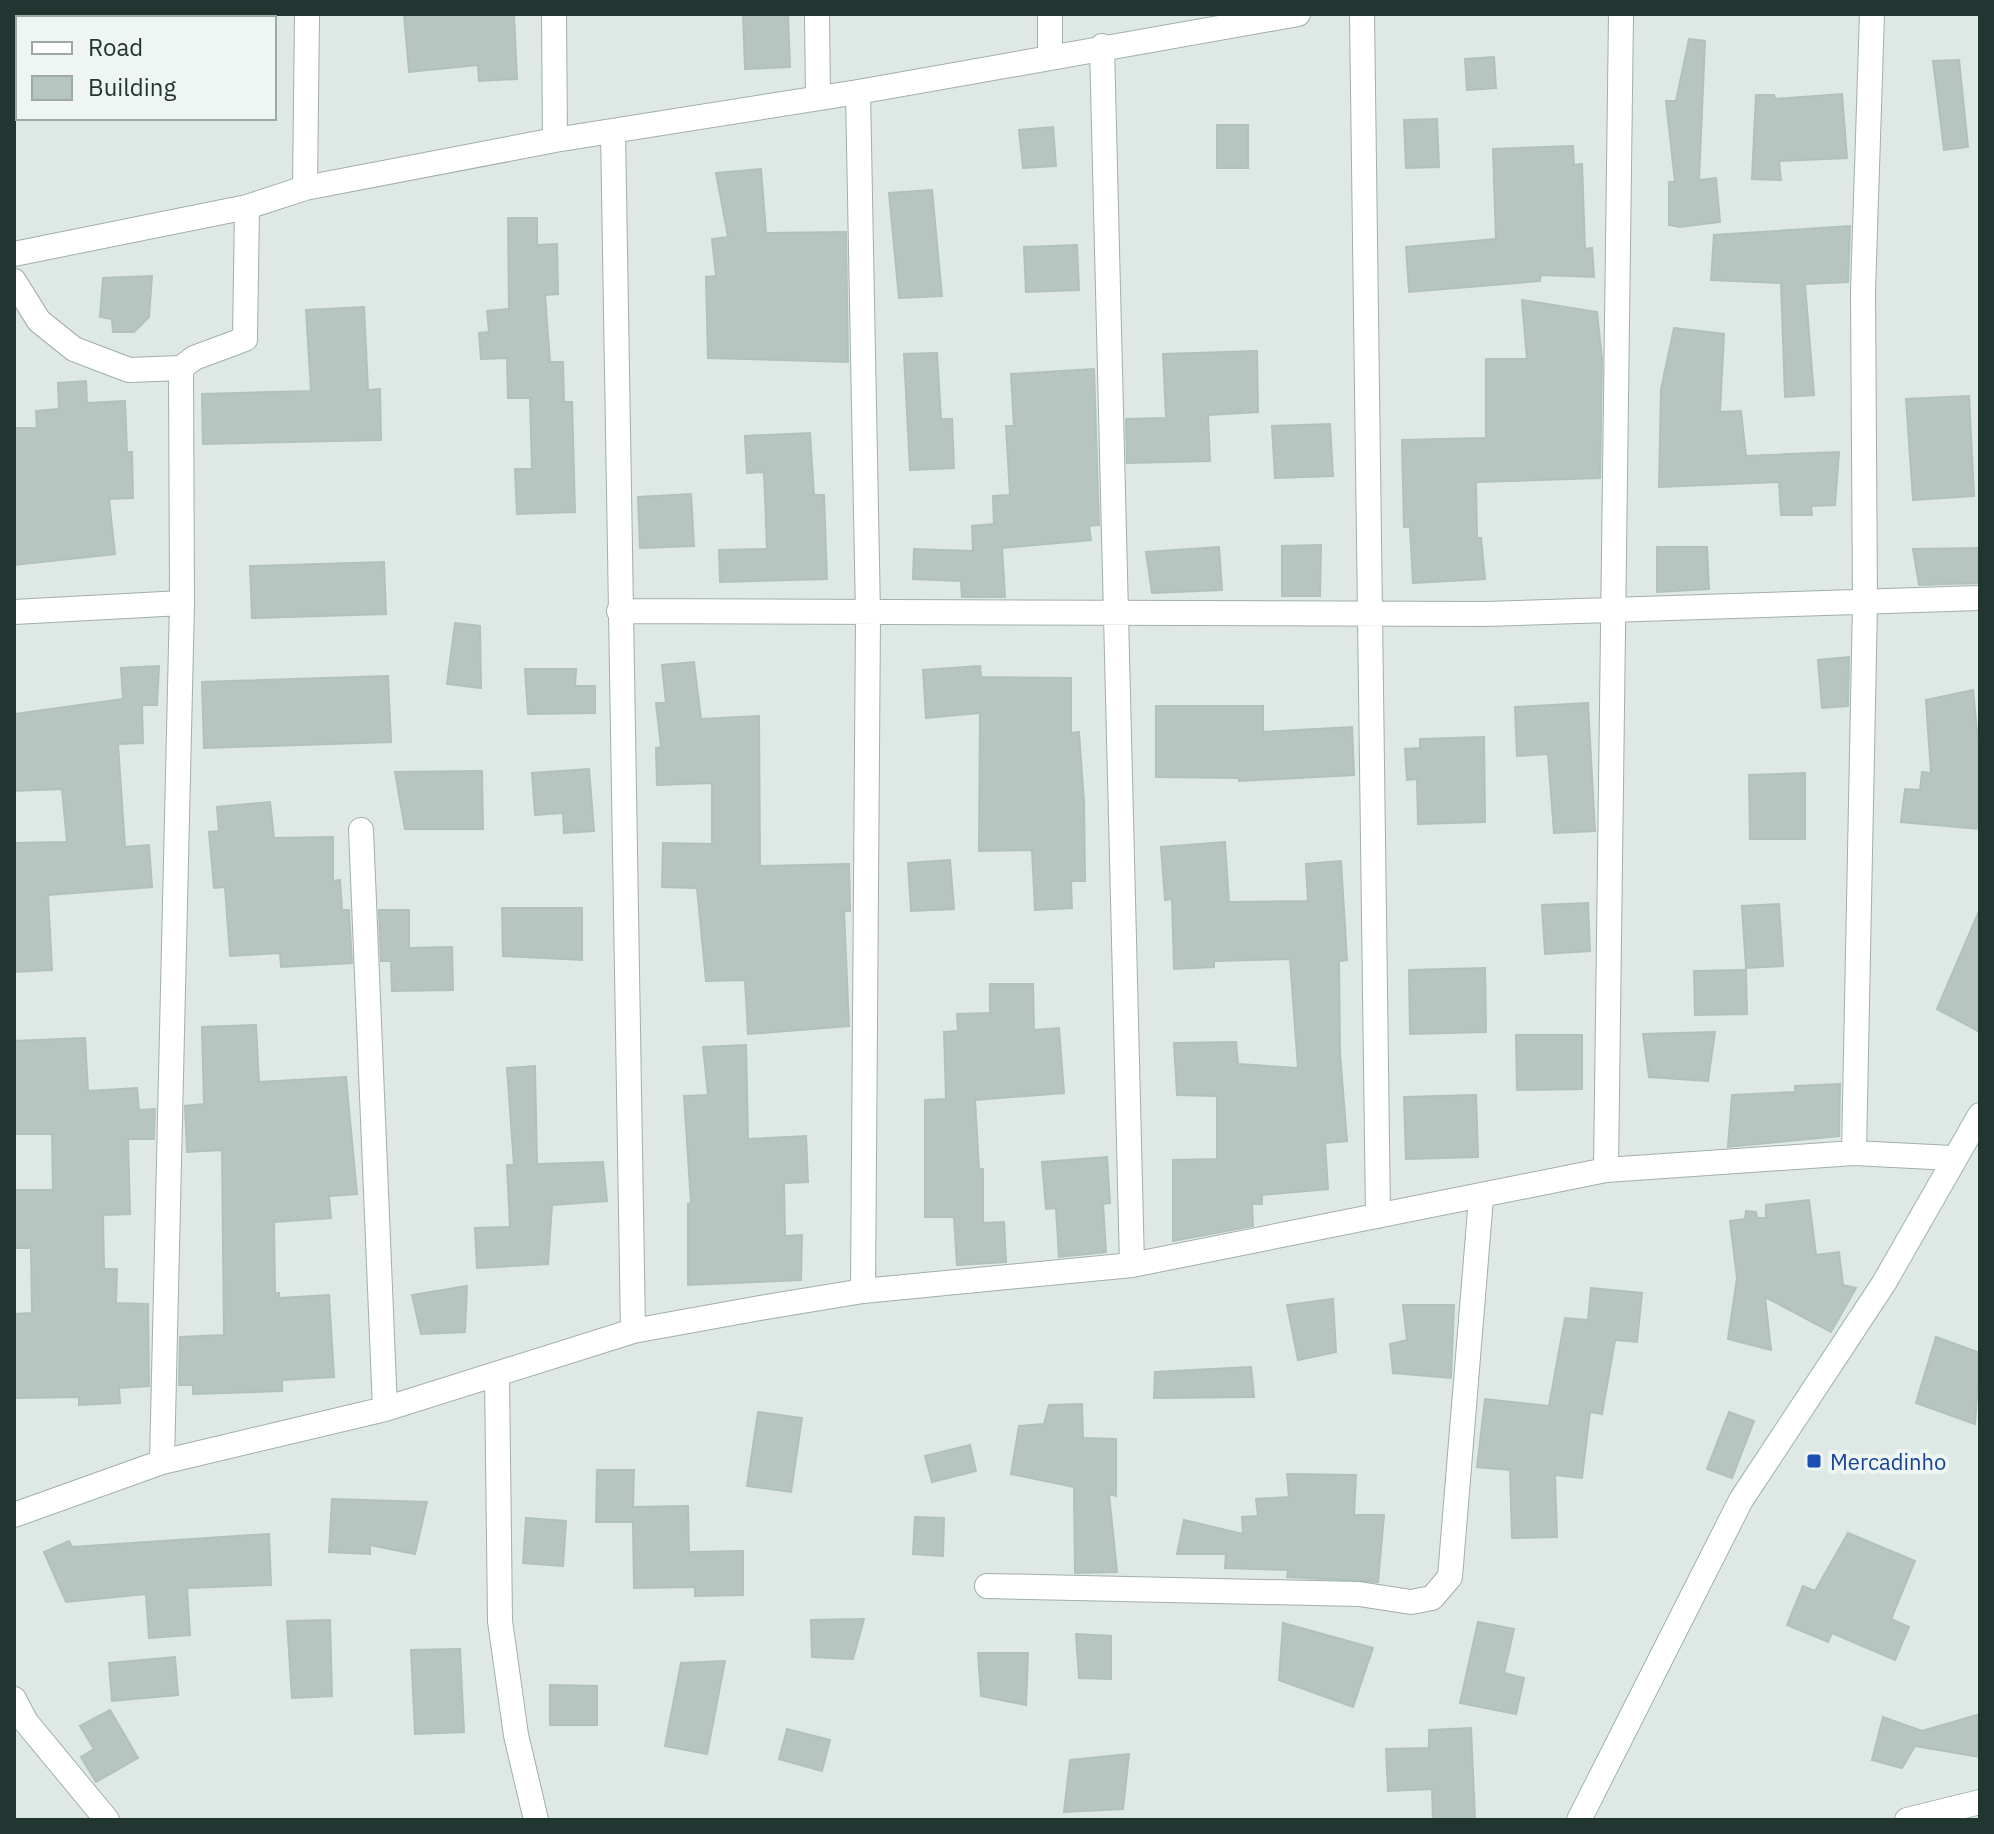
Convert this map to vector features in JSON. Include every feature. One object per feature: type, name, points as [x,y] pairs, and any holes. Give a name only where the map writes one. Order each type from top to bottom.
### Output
[{"type":"street","points":[[305,188],[307,14]]},
{"type":"street","points":[[554,14],[555,140]]},
{"type":"street","points":[[817,14],[818,98]]},
{"type":"street","points":[[1050,14],[1050,58]]},
{"type":"street","points":[[1362,14],[1378,1216]]},
{"type":"street","points":[[1606,1170],[1621,14]]},
{"type":"street","points":[[1854,1153],[1865,603],[1863,291],[1872,14]]},
{"type":"street","points":[[14,254],[247,207],[305,188],[555,140],[858,92],[1102,46],[1291,15]]},
{"type":"street","points":[[1102,46],[1132,1265]]},
{"type":"street","points":[[858,92],[868,615],[863,1291]]},
{"type":"street","points":[[613,131],[633,1331]]},
{"type":"street","points":[[14,281],[39,321],[74,349],[129,370],[181,368],[194,358],[245,339],[247,207]]},
{"type":"street","points":[[162,1462],[182,603],[181,368]]},
{"type":"street","points":[[619,611],[868,615],[1615,611],[1980,598]]},
{"type":"street","points":[[14,612],[182,603]]},
{"type":"street","points":[[361,830],[385,1409]]},
{"type":"street","points":[[1579,1820],[1741,1500],[1884,1283],[1952,1158],[1980,1115]]},
{"type":"street","points":[[14,1515],[162,1462],[385,1409],[633,1331],[863,1291],[1132,1265],[1481,1198],[1606,1170],[1854,1153],[1952,1158]]},
{"type":"street","points":[[987,1586],[1359,1594],[1411,1602],[1432,1598],[1450,1577],[1481,1198]]},
{"type":"street","points":[[497,1375],[500,1621],[516,1735],[536,1820]]},
{"type":"street","points":[[14,1699],[26,1722],[107,1820]]},
{"type":"street","points":[[1907,1820],[1980,1802]]},
{"type":"building","points":[[404,14],[514,14],[517,79],[479,81],[478,65],[409,72]]},
{"type":"building","points":[[743,14],[788,14],[790,67],[745,69]]},
{"type":"building","points":[[1689,39],[1705,41],[1699,180],[1716,178],[1720,222],[1680,227],[1669,225],[1669,182],[1675,182],[1666,101],[1676,101]]},
{"type":"building","points":[[1494,57],[1496,88],[1467,90],[1465,59]]},
{"type":"building","points":[[1959,60],[1968,147],[1944,150],[1933,61]]},
{"type":"building","points":[[1842,94],[1847,158],[1779,161],[1781,180],[1752,179],[1756,95],[1774,95],[1775,99]]},
{"type":"building","points":[[1437,119],[1439,167],[1406,168],[1404,120]]},
{"type":"building","points":[[1217,125],[1248,125],[1248,168],[1217,168]]},
{"type":"building","points":[[1053,127],[1056,166],[1023,168],[1019,130]]},
{"type":"building","points":[[1573,146],[1574,165],[1582,164],[1585,249],[1592,248],[1594,277],[1541,275],[1540,281],[1409,292],[1406,247],[1496,239],[1493,149]]},
{"type":"building","points":[[761,169],[766,233],[846,232],[848,362],[708,358],[706,277],[716,276],[712,239],[728,237],[716,173]]},
{"type":"building","points":[[932,190],[942,296],[899,298],[889,193]]},
{"type":"building","points":[[508,218],[537,218],[537,245],[557,244],[558,294],[545,295],[550,362],[563,362],[564,402],[572,402],[575,512],[517,514],[515,469],[532,469],[530,398],[508,398],[507,358],[481,359],[479,333],[489,332],[487,311],[509,309]]},
{"type":"building","points":[[1850,226],[1848,282],[1805,284],[1814,395],[1785,397],[1781,283],[1711,280],[1714,235]]},
{"type":"building","points":[[1077,245],[1079,290],[1026,292],[1024,247]]},
{"type":"building","points":[[152,276],[149,317],[134,332],[113,332],[112,319],[100,317],[103,278]]},
{"type":"building","points":[[1522,300],[1597,312],[1602,359],[1600,478],[1476,482],[1477,538],[1481,538],[1485,579],[1413,583],[1410,527],[1404,527],[1402,440],[1486,438],[1486,359],[1527,359]]},
{"type":"building","points":[[364,307],[368,390],[380,389],[381,440],[203,444],[202,394],[311,391],[306,310]]},
{"type":"building","points":[[1674,328],[1724,334],[1720,412],[1741,411],[1746,456],[1839,452],[1835,505],[1811,506],[1812,515],[1781,515],[1779,482],[1659,487],[1661,389]]},
{"type":"building","points":[[1257,351],[1258,412],[1208,415],[1210,461],[1127,463],[1126,419],[1166,418],[1163,354]]},
{"type":"building","points":[[937,353],[941,419],[952,419],[954,468],[910,470],[904,354]]},
{"type":"building","points":[[1094,369],[1099,525],[1089,526],[1091,540],[1002,548],[1005,597],[962,597],[961,581],[913,579],[914,549],[973,551],[972,526],[994,524],[993,496],[1010,495],[1006,426],[1014,426],[1011,374]]},
{"type":"building","points":[[86,381],[87,403],[125,401],[127,452],[132,452],[133,498],[109,499],[115,554],[14,565],[14,428],[37,428],[36,411],[59,409],[58,383]]},
{"type":"building","points":[[1969,396],[1974,496],[1913,500],[1906,399]]},
{"type":"building","points":[[1330,424],[1333,476],[1275,478],[1272,426]]},
{"type":"building","points":[[810,433],[814,495],[824,495],[827,579],[720,582],[719,550],[767,549],[764,472],[747,473],[745,436]]},
{"type":"building","points":[[691,494],[694,546],[640,548],[638,497]]},
{"type":"building","points":[[1321,545],[1320,596],[1282,596],[1282,546]]},
{"type":"building","points":[[1219,547],[1222,590],[1152,593],[1146,552]]},
{"type":"building","points":[[1657,547],[1707,547],[1709,589],[1657,592]]},
{"type":"building","points":[[1980,548],[1980,583],[1919,585],[1913,549]]},
{"type":"building","points":[[384,562],[386,614],[252,618],[250,566]]},
{"type":"building","points":[[455,623],[480,626],[481,688],[447,684]]},
{"type":"building","points":[[1849,657],[1848,706],[1822,708],[1818,660]]},
{"type":"building","points":[[694,662],[701,719],[759,716],[760,866],[849,864],[850,911],[844,911],[849,1026],[748,1034],[745,980],[706,981],[697,888],[662,887],[663,843],[712,844],[712,783],[657,785],[656,748],[661,747],[656,703],[666,703],[662,665]]},
{"type":"building","points":[[159,666],[157,705],[142,705],[143,743],[118,744],[125,847],[149,845],[152,887],[48,895],[52,970],[14,972],[14,843],[67,842],[62,789],[14,791],[14,714],[123,699],[121,668]]},
{"type":"building","points":[[980,666],[981,677],[1071,678],[1071,733],[1079,732],[1084,802],[1085,881],[1071,881],[1072,908],[1035,910],[1032,850],[979,851],[980,713],[926,718],[923,670]]},
{"type":"building","points":[[525,669],[576,669],[575,686],[595,686],[595,713],[528,714]]},
{"type":"building","points":[[388,676],[391,742],[204,748],[202,682]]},
{"type":"building","points":[[1973,690],[1980,762],[1980,829],[1901,822],[1905,789],[1920,790],[1922,772],[1931,773],[1926,700]]},
{"type":"building","points":[[1588,703],[1595,831],[1554,833],[1548,754],[1517,756],[1515,707]]},
{"type":"building","points":[[1156,706],[1263,706],[1263,732],[1352,727],[1354,775],[1239,781],[1239,778],[1156,777]]},
{"type":"building","points":[[1484,737],[1485,822],[1418,824],[1417,779],[1407,780],[1405,749],[1420,748],[1420,739]]},
{"type":"building","points":[[589,769],[594,831],[564,833],[563,813],[535,815],[532,773]]},
{"type":"building","points":[[482,771],[483,829],[405,829],[395,772]]},
{"type":"building","points":[[1805,773],[1805,839],[1750,839],[1749,775]]},
{"type":"building","points":[[270,802],[274,838],[333,837],[333,881],[340,880],[342,910],[349,910],[352,963],[281,967],[280,953],[230,956],[225,887],[214,888],[209,832],[219,831],[217,807]]},
{"type":"building","points":[[1225,842],[1229,902],[1308,901],[1306,864],[1341,861],[1347,960],[1339,961],[1340,1053],[1347,1141],[1325,1143],[1328,1189],[1262,1195],[1262,1204],[1252,1204],[1253,1226],[1173,1241],[1173,1160],[1217,1159],[1217,1096],[1177,1095],[1174,1043],[1236,1042],[1238,1064],[1298,1068],[1290,959],[1214,961],[1214,967],[1174,969],[1172,899],[1165,900],[1161,847]]},
{"type":"building","points":[[950,860],[954,909],[911,911],[908,863]]},
{"type":"building","points":[[1588,903],[1590,951],[1545,954],[1542,905]]},
{"type":"building","points":[[1779,904],[1783,966],[1746,968],[1742,906]]},
{"type":"building","points":[[502,908],[582,908],[582,960],[503,956]]},
{"type":"building","points":[[1980,909],[1980,1032],[1937,1009]]},
{"type":"building","points":[[379,910],[409,910],[409,948],[452,947],[453,990],[392,991],[391,961],[381,961]]},
{"type":"building","points":[[1485,968],[1486,1032],[1410,1034],[1409,970]]},
{"type":"building","points":[[1746,970],[1747,1014],[1695,1015],[1694,971]]},
{"type":"building","points":[[990,984],[1033,984],[1034,1030],[1059,1028],[1064,1093],[975,1100],[979,1169],[983,1169],[983,1223],[1004,1222],[1006,1262],[957,1265],[954,1217],[925,1217],[925,1100],[946,1099],[944,1032],[958,1031],[957,1014],[990,1013]]},
{"type":"building","points":[[256,1025],[259,1082],[346,1077],[357,1194],[329,1196],[331,1218],[274,1222],[275,1293],[279,1293],[279,1298],[329,1295],[334,1377],[282,1380],[282,1391],[193,1394],[193,1385],[179,1385],[180,1337],[224,1335],[222,1150],[187,1152],[185,1106],[204,1104],[202,1027]]},
{"type":"building","points":[[1715,1032],[1708,1081],[1649,1077],[1643,1034]]},
{"type":"building","points":[[1516,1035],[1582,1035],[1582,1089],[1517,1090]]},
{"type":"building","points":[[85,1038],[88,1091],[137,1088],[139,1110],[155,1109],[154,1139],[128,1139],[130,1214],[103,1215],[104,1269],[117,1269],[116,1303],[148,1304],[149,1386],[119,1388],[120,1403],[79,1405],[79,1397],[14,1398],[14,1314],[32,1313],[31,1248],[14,1248],[14,1190],[53,1190],[52,1134],[14,1134],[14,1041]]},
{"type":"building","points":[[746,1045],[748,1139],[806,1136],[808,1182],[784,1183],[785,1236],[802,1235],[801,1280],[688,1285],[688,1204],[691,1203],[684,1096],[708,1095],[703,1047]]},
{"type":"building","points":[[535,1066],[537,1164],[603,1162],[607,1201],[552,1205],[548,1264],[477,1268],[475,1228],[510,1227],[507,1165],[514,1165],[507,1068]]},
{"type":"building","points":[[1840,1084],[1839,1136],[1728,1147],[1732,1095],[1795,1092],[1795,1086]]},
{"type":"building","points":[[1476,1095],[1478,1157],[1406,1159],[1404,1097]]},
{"type":"building","points":[[1107,1157],[1110,1203],[1103,1204],[1106,1252],[1059,1257],[1056,1208],[1046,1209],[1042,1162]]},
{"type":"building","points":[[1809,1200],[1816,1255],[1839,1252],[1843,1285],[1856,1288],[1831,1332],[1765,1297],[1771,1350],[1728,1339],[1737,1278],[1730,1221],[1745,1219],[1746,1211],[1756,1212],[1757,1218],[1766,1218],[1766,1205]]},
{"type":"building","points":[[467,1286],[465,1332],[421,1334],[412,1295]]},
{"type":"building","points":[[1591,1288],[1642,1293],[1637,1342],[1615,1340],[1602,1414],[1590,1412],[1582,1478],[1555,1475],[1557,1537],[1512,1538],[1510,1470],[1477,1467],[1485,1399],[1549,1406],[1565,1318],[1588,1320]]},
{"type":"building","points":[[1333,1299],[1336,1352],[1298,1360],[1287,1305]]},
{"type":"building","points":[[1403,1305],[1454,1305],[1451,1378],[1393,1373],[1390,1344],[1407,1340]]},
{"type":"building","points":[[1936,1337],[1980,1353],[1975,1424],[1916,1403]]},
{"type":"building","points":[[1251,1367],[1254,1397],[1154,1398],[1155,1372]]},
{"type":"building","points":[[1082,1404],[1083,1438],[1116,1439],[1116,1496],[1109,1494],[1117,1572],[1075,1573],[1074,1487],[1011,1474],[1019,1426],[1044,1424],[1049,1405]]},
{"type":"building","points":[[758,1412],[802,1418],[791,1492],[747,1486]]},
{"type":"building","points":[[1729,1412],[1754,1421],[1732,1478],[1707,1469]]},
{"type":"building","points":[[970,1445],[976,1471],[932,1482],[925,1456]]},
{"type":"building","points":[[597,1470],[634,1470],[633,1507],[688,1506],[689,1552],[743,1551],[743,1595],[695,1596],[695,1587],[634,1588],[633,1522],[596,1522]]},
{"type":"building","points":[[1287,1474],[1356,1475],[1354,1515],[1384,1515],[1378,1582],[1287,1577],[1288,1570],[1225,1568],[1226,1554],[1177,1554],[1184,1520],[1243,1534],[1242,1517],[1258,1516],[1256,1499],[1289,1497]]},
{"type":"building","points":[[332,1499],[427,1502],[415,1554],[370,1545],[370,1554],[329,1552]]},
{"type":"building","points":[[915,1517],[944,1518],[943,1556],[913,1554]]},
{"type":"building","points":[[526,1518],[566,1521],[563,1566],[523,1563]]},
{"type":"building","points":[[1848,1533],[1915,1561],[1891,1619],[1909,1627],[1895,1660],[1832,1633],[1828,1642],[1787,1625],[1803,1586],[1815,1591]]},
{"type":"building","points":[[269,1534],[271,1585],[187,1588],[190,1635],[149,1638],[146,1594],[66,1602],[44,1552],[69,1541],[72,1547]]},
{"type":"building","points":[[864,1619],[853,1659],[812,1657],[811,1620]]},
{"type":"building","points":[[330,1620],[332,1696],[292,1698],[287,1621]]},
{"type":"building","points":[[1478,1622],[1514,1629],[1504,1673],[1524,1678],[1516,1714],[1460,1703]]},
{"type":"building","points":[[1283,1623],[1373,1648],[1353,1707],[1279,1680]]},
{"type":"building","points":[[1076,1634],[1111,1636],[1111,1679],[1079,1678]]},
{"type":"building","points":[[460,1649],[464,1732],[415,1734],[411,1650]]},
{"type":"building","points":[[978,1653],[1028,1653],[1026,1705],[981,1696]]},
{"type":"building","points":[[175,1657],[178,1695],[112,1701],[109,1663]]},
{"type":"building","points":[[725,1661],[707,1754],[665,1746],[681,1663]]},
{"type":"building","points":[[550,1685],[597,1686],[597,1725],[550,1725]]},
{"type":"building","points":[[110,1710],[138,1758],[96,1782],[81,1757],[94,1749],[80,1726]]},
{"type":"building","points":[[1980,1714],[1980,1757],[1915,1746],[1902,1768],[1872,1760],[1883,1717],[1922,1731]]},
{"type":"building","points":[[1471,1728],[1475,1820],[1433,1820],[1432,1789],[1388,1791],[1386,1749],[1429,1748],[1429,1730]]},
{"type":"building","points":[[787,1729],[830,1740],[822,1771],[779,1759]]},
{"type":"building","points":[[1129,1754],[1123,1809],[1064,1812],[1070,1760]]},
{"type":"place","name":"Mercadinho","points":[[1814,1461]]}]
